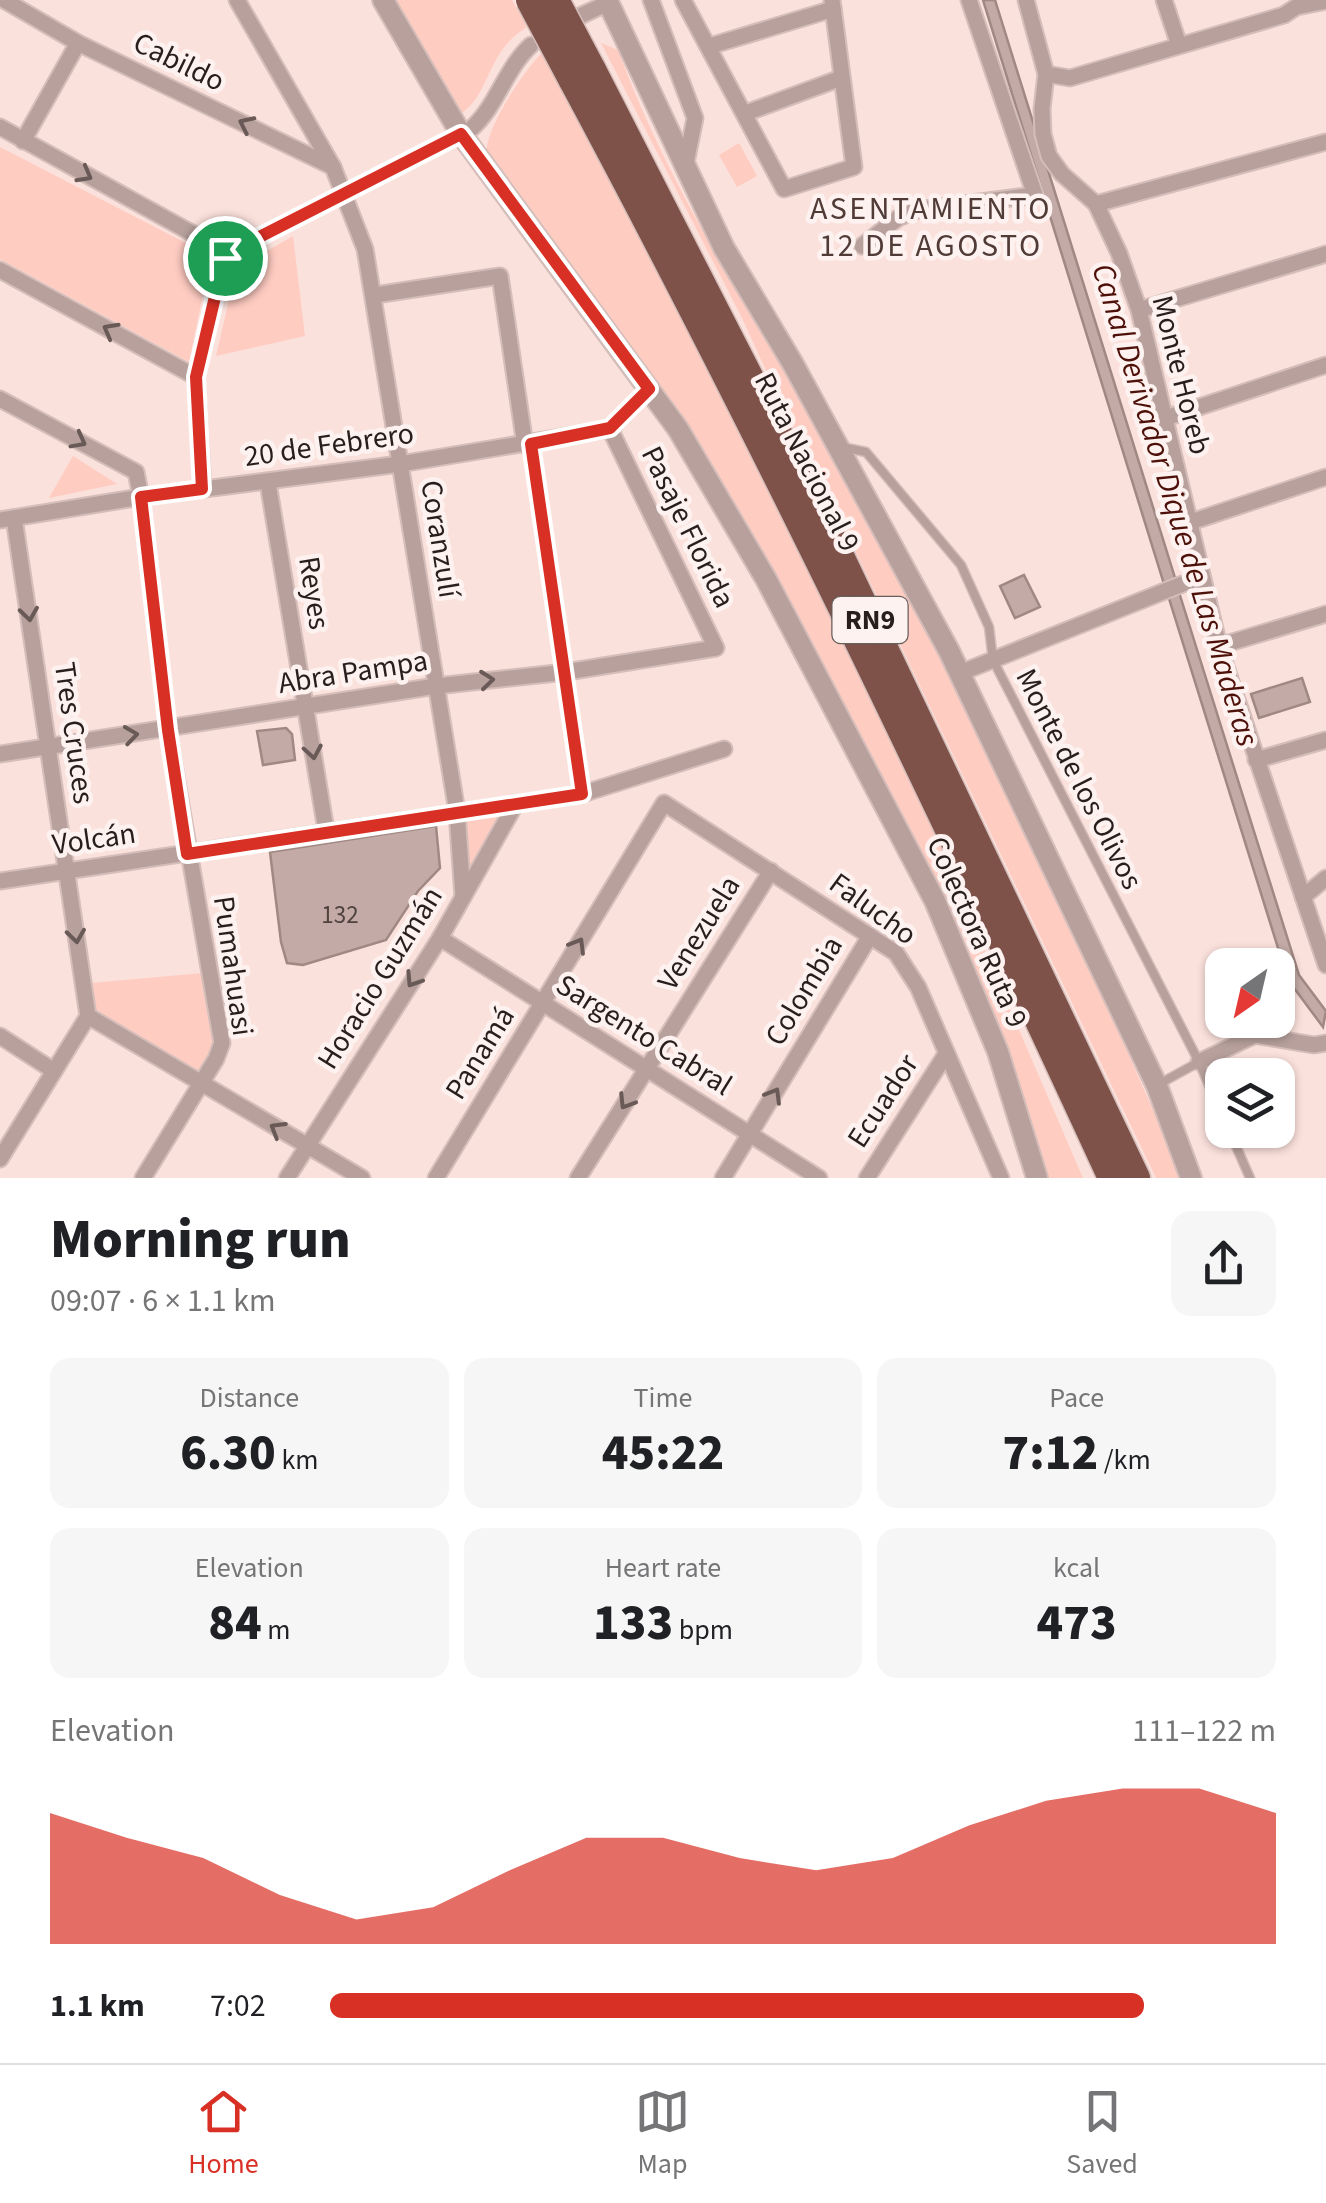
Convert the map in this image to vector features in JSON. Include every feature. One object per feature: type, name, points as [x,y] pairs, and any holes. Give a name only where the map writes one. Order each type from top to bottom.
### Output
[{"type":"highway","name":"Ruta Nacional 9","points":[[530,0],[582,74],[830,534],[1136,1178]]},
{"type":"highway","name":"Ruta Nacional 9","points":[[554,0],[582,74],[804,528],[1112,1178]]},
{"type":"highway","points":[[1051,997],[1080,1036],[1146,1178]]},
{"type":"highway","points":[[1040,1024],[1055,1077],[1097,1178]]},
{"type":"street","name":"Cabildo","points":[[4,0],[78,44],[334,167]]},
{"type":"street","name":"Coranzulí","points":[[236,0],[334,167],[365,249],[457,812],[464,897]]},
{"type":"street","points":[[382,0],[461,134]]},
{"type":"street","points":[[651,0],[694,118],[686,168]]},
{"type":"street","points":[[684,0],[784,189],[854,167],[832,5],[710,46]]},
{"type":"street","points":[[862,246],[898,218],[917,210],[1035,194],[969,0]]},
{"type":"street","points":[[1026,0],[1046,74],[1042,109],[1049,156],[1062,174],[1096,204],[1326,142]]},
{"type":"street","points":[[1164,0],[1180,44]]},
{"type":"street","points":[[1046,74],[1070,78],[1284,15],[1296,4],[1326,1]]},
{"type":"street","points":[[582,15],[608,2],[731,260],[960,673],[1157,1086],[1192,1178]]},
{"type":"street","points":[[23,141],[78,44]]},
{"type":"street","points":[[202,489],[196,377],[228,253],[480,121],[512,65],[531,44]]},
{"type":"street","points":[[746,113],[841,78]]},
{"type":"street","points":[[0,128],[228,253]]},
{"type":"street","name":"Colectora Ruta 9","points":[[461,134],[649,389],[708,477],[935,901],[998,1052],[1038,1178]]},
{"type":"street","name":"Monte Horeb","points":[[1096,204],[1139,310],[1219,646],[1326,965]]},
{"type":"street","points":[[1139,310],[1326,254]]},
{"type":"street","points":[[0,270],[196,377]]},
{"type":"street","points":[[375,295],[500,276],[566,672],[582,794]]},
{"type":"street","points":[[1166,418],[1326,365]]},
{"type":"street","points":[[610,428],[649,389]]},
{"type":"street","points":[[0,399],[136,472],[141,497]]},
{"type":"street","name":"20 de Febrero","points":[[7,519],[141,497],[400,464],[610,428]]},
{"type":"street","name":"Pasaje Florida","points":[[610,428],[716,648]]},
{"type":"street","points":[[1188,522],[1326,477]]},
{"type":"street","name":"Reyes","points":[[268,483],[326,830]]},
{"type":"street","name":"Pumahuasi","points":[[141,497],[168,730],[222,1043],[143,1178]]},
{"type":"street","name":"Tres Cruces","points":[[7,519],[48,747],[88,1016]]},
{"type":"street","points":[[960,673],[1200,577]]},
{"type":"street","points":[[1219,646],[1326,614]]},
{"type":"street","name":"Abra Pampa","points":[[0,754],[436,686],[566,672],[716,648]]},
{"type":"street","points":[[1256,760],[1326,740]]},
{"type":"street","name":"Volcán","points":[[0,880],[582,794],[724,749]]},
{"type":"street","name":"Falucho","points":[[664,803],[896,952],[909,970],[1001,1178]]},
{"type":"street","name":"Panamá","points":[[436,1178],[664,803]]},
{"type":"street","name":"Horacio Guzmán","points":[[287,1178],[440,938],[515,805]]},
{"type":"street","name":"Venezuela","points":[[578,1178],[771,871]]},
{"type":"street","points":[[1302,897],[1326,878]]},
{"type":"street","name":"Colombia","points":[[723,1178],[870,936]]},
{"type":"street","name":"Sargento Cabral","points":[[440,938],[819,1178]]},
{"type":"street","points":[[0,1159],[88,1016],[362,1178]]},
{"type":"street","points":[[1199,1062],[1255,1035],[1314,1045],[1326,1043]]},
{"type":"street","points":[[0,1036],[54,1071]]},
{"type":"street","name":"Ecuador","points":[[867,1178],[946,1054]]},
{"type":"lane","name":"Monte de los Olivos","points":[[837,447],[866,452],[962,564],[989,628],[993,660],[1205,1076]]},
{"type":"lane","points":[[1157,1086],[1199,1062]]},
{"type":"lane","points":[[1237,1148],[1250,1178]]},
{"type":"shaded area","points":[[390,0],[512,0],[527,27],[504,48],[479,95],[462,113]]},
{"type":"shaded area","points":[[601,43],[618,50],[643,112],[704,232],[841,463],[917,601],[1036,846],[1183,1178],[1156,1178],[816,469]]},
{"type":"shaded area","points":[[542,53],[657,266],[916,791],[1083,1178],[1048,1178],[965,939],[912,832],[752,537],[664,391],[487,153],[499,115]]},
{"type":"shaded area","points":[[739,143],[757,176],[737,187],[719,155]]},
{"type":"shaded area","points":[[0,147],[211,256],[189,362],[0,259]]},
{"type":"shaded area","points":[[293,236],[305,336],[216,356],[236,269]]},
{"type":"shaded area","points":[[73,456],[117,484],[49,498]]},
{"type":"shaded area","points":[[501,815],[468,872],[464,819]]},
{"type":"shaded area","points":[[203,973],[218,1042],[197,1073],[91,1013],[91,983]]},
{"type":"building","points":[[983,0],[995,0],[1176,581],[1164,584]]},
{"type":"building","points":[[1024,575],[1040,607],[1015,618],[1000,586]]},
{"type":"building","points":[[1178,589],[1291,948],[1278,948],[1167,592]]},
{"type":"building","points":[[1302,678],[1310,702],[1259,718],[1251,694]]},
{"type":"building","points":[[286,728],[292,734],[295,760],[263,765],[257,731]]},
{"type":"building","points":[[436,826],[440,868],[418,891],[386,940],[303,965],[287,963],[270,852]]},
{"type":"building","points":[[1295,962],[1299,975],[1326,1011],[1323,1027],[1295,989]]},
{"type":"district","name":"ASENTAMIENTO 12 DE AGOSTO","points":[[931,228]]},
{"type":"route","points":[[461,134],[649,389],[610,428],[531,444],[582,794],[187,854],[141,497],[202,489],[196,377],[225,258],[228,253],[461,134]]},
{"type":"water label","name":"Canal Derivador Dique de Las Maderas","points":[[1175,505]]}]
